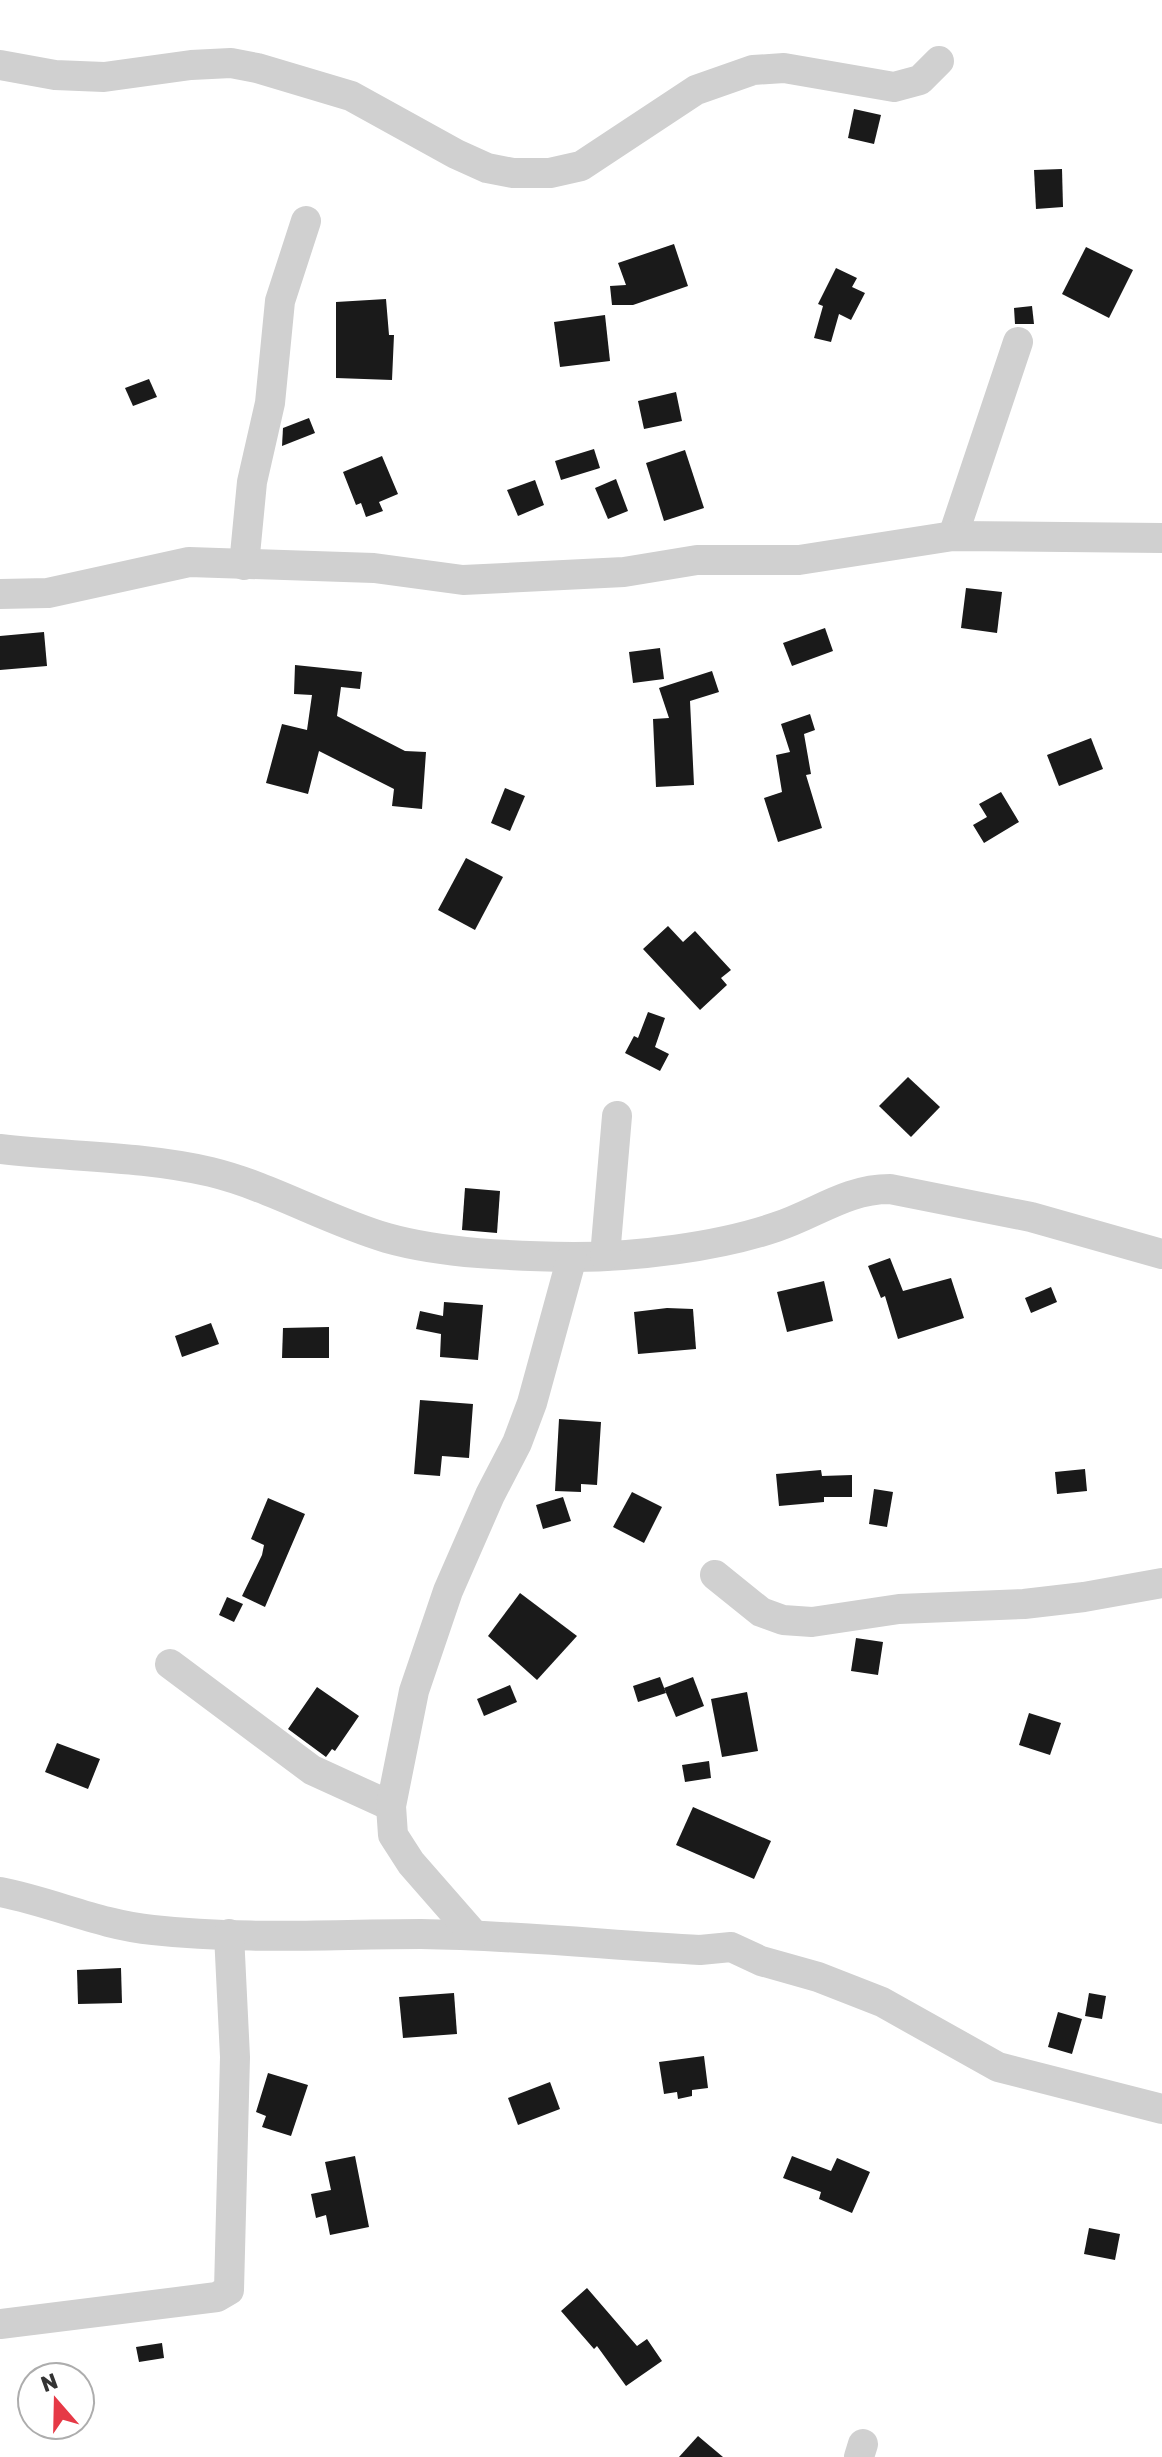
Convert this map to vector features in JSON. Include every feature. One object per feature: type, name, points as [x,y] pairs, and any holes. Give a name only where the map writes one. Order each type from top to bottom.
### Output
[{"type":"street","points":[[0,65],[55,75],[104,77],[205,64],[231,63],[257,68],[351,96],[487,168],[550,173],[581,166],[696,90],[753,70],[784,68],[894,87],[920,80],[939,61]]},
{"type":"street","points":[[244,565],[252,482],[270,403],[280,301],[306,221]]},
{"type":"street","points":[[953,536],[1018,342]]},
{"type":"street","points":[[0,594],[48,593],[189,562],[374,568],[463,580],[624,572],[697,560],[799,560],[953,536],[1162,538]]},
{"type":"street","points":[[605,1256],[617,1116]]},
{"type":"street","points":[[0,1149],[208,1172],[245,1182],[390,1239],[468,1250],[572,1257],[605,1256],[738,1238],[778,1227],[843,1196],[869,1189],[890,1189],[1031,1217],[1162,1254]]},
{"type":"street","points":[[474,1935],[405,1854],[393,1835],[391,1806],[414,1691],[448,1591],[490,1495],[517,1443],[532,1403],[572,1257]]},
{"type":"street","points":[[715,1575],[761,1612],[783,1620],[812,1622],[899,1609],[1024,1604],[1162,1583]]},
{"type":"street","points":[[170,1664],[312,1770],[391,1806]]},
{"type":"street","points":[[0,1892],[31,1898],[96,1919],[152,1930],[229,1934],[474,1935],[700,1950],[731,1947],[761,1961],[818,1977],[882,2002],[998,2067],[1162,2109]]},
{"type":"street","points":[[0,2324],[217,2297],[229,2290],[235,2057],[229,1934]]},
{"type":"building","points":[[854,109],[881,115],[874,144],[848,138]]},
{"type":"building","points":[[1062,169],[1063,207],[1036,209],[1034,170]]},
{"type":"building","points":[[674,244],[688,286],[633,305],[612,305],[610,286],[626,285],[618,263]]},
{"type":"building","points":[[1086,247],[1133,270],[1109,318],[1062,294]]},
{"type":"building","points":[[836,268],[857,278],[852,287],[865,293],[851,320],[839,314],[831,342],[814,338],[823,306],[818,304]]},
{"type":"building","points":[[386,299],[389,335],[394,335],[392,380],[336,378],[336,302]]},
{"type":"building","points":[[1032,306],[1034,324],[1015,324],[1014,308]]},
{"type":"building","points":[[605,315],[610,361],[560,367],[554,322]]},
{"type":"building","points":[[149,379],[157,397],[133,406],[125,388]]},
{"type":"building","points":[[676,392],[682,421],[644,429],[638,401]]},
{"type":"building","points":[[309,418],[315,433],[282,446],[283,428]]},
{"type":"building","points":[[594,449],[600,468],[561,480],[555,461]]},
{"type":"building","points":[[685,450],[704,508],[664,521],[646,463]]},
{"type":"building","points":[[382,456],[398,494],[379,502],[383,511],[366,517],[361,503],[356,505],[343,472]]},
{"type":"building","points":[[616,479],[628,511],[608,519],[595,488]]},
{"type":"building","points":[[535,480],[544,505],[518,516],[507,490]]},
{"type":"building","points":[[966,588],[1002,592],[997,633],[961,628]]},
{"type":"building","points":[[825,628],[833,651],[792,666],[783,643]]},
{"type":"building","points":[[44,632],[47,666],[0,670],[0,636]]},
{"type":"building","points":[[660,648],[664,679],[633,683],[629,652]]},
{"type":"building","points":[[295,665],[362,672],[360,689],[341,687],[337,716],[405,751],[426,752],[422,809],[392,806],[394,789],[319,751],[308,794],[266,783],[282,724],[307,730],[312,695],[294,694]]},
{"type":"building","points":[[712,671],[719,692],[690,701],[694,785],[656,787],[653,719],[669,718],[659,688]]},
{"type":"building","points":[[810,714],[815,730],[804,734],[811,774],[806,775],[822,828],[778,842],[764,798],[782,792],[776,755],[790,752],[781,724]]},
{"type":"building","points":[[1091,738],[1103,769],[1059,786],[1047,755]]},
{"type":"building","points":[[505,788],[525,796],[510,831],[491,823]]},
{"type":"building","points":[[1001,792],[1019,822],[984,843],[973,825],[987,817],[979,804]]},
{"type":"building","points":[[466,858],[503,877],[475,930],[438,910]]},
{"type":"building","points":[[668,926],[683,942],[695,931],[731,970],[721,978],[727,985],[700,1010],[643,949]]},
{"type":"building","points":[[648,1012],[665,1018],[655,1047],[669,1054],[660,1071],[625,1053],[634,1036],[638,1038]]},
{"type":"building","points":[[908,1077],[940,1107],[911,1137],[879,1106]]},
{"type":"building","points":[[465,1188],[500,1191],[497,1233],[462,1230]]},
{"type":"building","points":[[890,1258],[903,1291],[951,1278],[964,1318],[898,1339],[885,1296],[881,1298],[868,1266]]},
{"type":"building","points":[[824,1281],[833,1321],[787,1332],[777,1292]]},
{"type":"building","points":[[1051,1287],[1057,1302],[1031,1313],[1025,1298]]},
{"type":"building","points":[[444,1302],[483,1305],[478,1360],[440,1357],[441,1334],[416,1329],[420,1311],[443,1316]]},
{"type":"building","points":[[693,1309],[696,1349],[638,1354],[634,1312]]},
{"type":"building","points":[[211,1323],[219,1344],[182,1357],[175,1336]]},
{"type":"building","points":[[329,1327],[329,1358],[282,1358],[283,1328]]},
{"type":"building","points":[[420,1400],[473,1404],[469,1458],[442,1456],[440,1476],[414,1474]]},
{"type":"building","points":[[559,1419],[601,1422],[597,1485],[581,1484],[581,1492],[555,1491]]},
{"type":"building","points":[[1085,1469],[1087,1491],[1057,1494],[1055,1472]]},
{"type":"building","points":[[821,1470],[822,1476],[852,1475],[852,1497],[824,1497],[824,1502],[779,1506],[776,1474]]},
{"type":"building","points":[[874,1489],[893,1492],[887,1527],[869,1524]]},
{"type":"building","points":[[632,1492],[662,1507],[644,1543],[613,1527]]},
{"type":"building","points":[[563,1497],[571,1521],[543,1529],[536,1505]]},
{"type":"building","points":[[268,1498],[305,1514],[265,1607],[242,1596],[262,1555],[264,1545],[251,1539]]},
{"type":"building","points":[[520,1593],[577,1636],[537,1680],[488,1636]]},
{"type":"building","points":[[227,1597],[243,1604],[234,1622],[219,1615]]},
{"type":"building","points":[[856,1638],[883,1642],[878,1675],[851,1671]]},
{"type":"building","points":[[660,1677],[666,1693],[638,1702],[633,1686]]},
{"type":"building","points":[[693,1677],[704,1706],[676,1717],[664,1688]]},
{"type":"building","points":[[510,1685],[517,1702],[484,1716],[477,1699]]},
{"type":"building","points":[[317,1687],[359,1716],[335,1751],[332,1749],[326,1757],[288,1729]]},
{"type":"building","points":[[747,1692],[758,1751],[722,1757],[711,1699]]},
{"type":"building","points":[[1029,1713],[1061,1723],[1050,1755],[1019,1745]]},
{"type":"building","points":[[57,1743],[100,1759],[88,1789],[45,1772]]},
{"type":"building","points":[[709,1761],[711,1778],[685,1782],[682,1765]]},
{"type":"building","points":[[693,1807],[771,1841],[754,1879],[676,1845]]},
{"type":"building","points":[[121,1968],[122,2003],[78,2004],[77,1970]]},
{"type":"building","points":[[454,1993],[457,2034],[403,2038],[399,1997]]},
{"type":"building","points":[[1089,1993],[1106,1996],[1102,2019],[1085,2016]]},
{"type":"building","points":[[1058,2012],[1082,2019],[1072,2054],[1048,2047]]},
{"type":"building","points":[[704,2056],[708,2088],[692,2090],[692,2096],[678,2099],[677,2092],[664,2094],[659,2062]]},
{"type":"building","points":[[268,2073],[308,2085],[291,2136],[262,2127],[266,2116],[256,2112]]},
{"type":"building","points":[[550,2082],[560,2109],[518,2125],[508,2098]]},
{"type":"building","points":[[355,2156],[369,2227],[330,2235],[326,2215],[316,2218],[311,2194],[331,2190],[325,2162]]},
{"type":"building","points":[[792,2156],[831,2171],[837,2158],[870,2172],[852,2213],[819,2199],[821,2192],[783,2178]]},
{"type":"building","points":[[1089,2228],[1120,2234],[1115,2260],[1084,2254]]},
{"type":"building","points":[[587,2288],[637,2346],[647,2339],[662,2361],[626,2386],[597,2346],[594,2349],[561,2311]]},
{"type":"building","points":[[162,2343],[164,2358],[139,2362],[136,2347]]},
{"type":"building","points":[[698,2436],[723,2457],[679,2457]]}]
